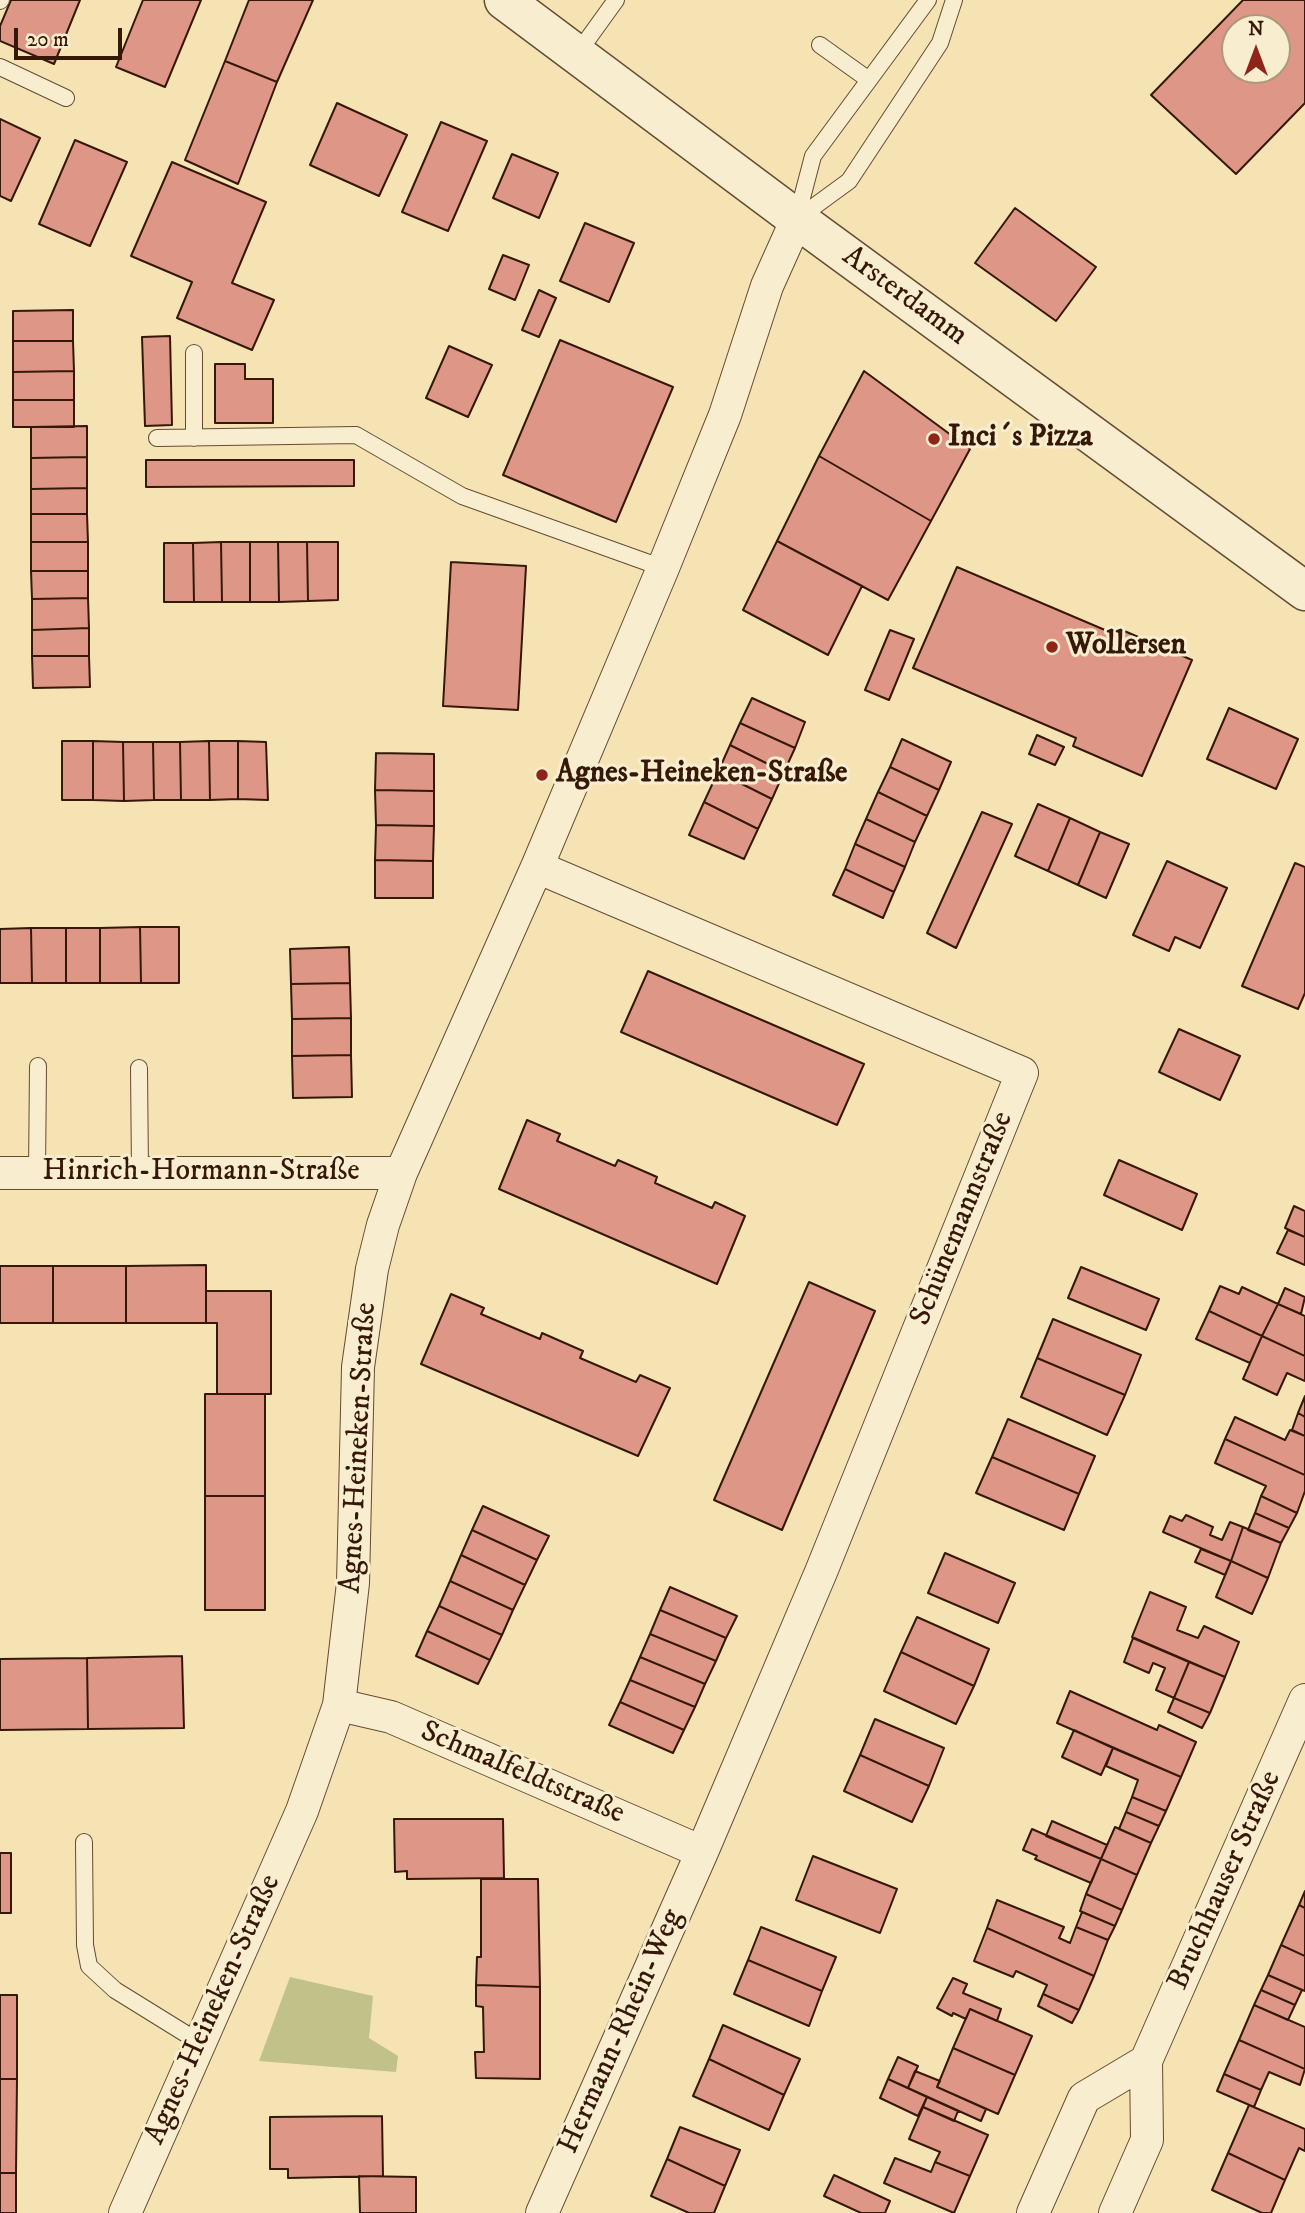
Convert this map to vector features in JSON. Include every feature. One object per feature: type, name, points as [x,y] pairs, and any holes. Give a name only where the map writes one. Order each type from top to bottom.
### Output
[{"type":"street","name":"Arsterdamm","points":[[504,0],[797,219],[1305,591]]},
{"type":"street","name":"Agnes-Heineken-Straße","points":[[125,2213],[302,1811],[339,1704],[354,1583],[358,1367],[372,1269],[383,1225],[401,1173],[537,867],[663,568],[724,415],[767,286],[797,219]]},
{"type":"street","name":"Schünemannstraße","points":[[537,867],[1022,1073],[821,1572],[702,1852]]},
{"type":"street","name":"Hinrich-Hormann-Straße","points":[[0,1173],[401,1173]]},
{"type":"street","name":"Bruchhauser Straße","points":[[1115,2213],[1147,2140],[1146,2061],[1305,1700]]},
{"type":"street","name":"Schmalfeldtstraße","points":[[339,1704],[391,1717],[702,1852]]},
{"type":"street","name":"Hermann-Rhein-Weg","points":[[542,2213],[702,1852]]},
{"type":"street","points":[[1033,2213],[1084,2098],[1146,2061]]},
{"type":"lane","points":[[577,54],[615,0]]},
{"type":"lane","points":[[797,219],[849,181],[940,43],[954,0]]},
{"type":"lane","points":[[797,219],[813,156],[922,2]]},
{"type":"lane","points":[[820,45],[869,80]]},
{"type":"lane","points":[[0,67],[66,98]]},
{"type":"lane","points":[[194,353],[194,438]]},
{"type":"lane","points":[[157,439],[356,435],[462,496],[663,568]]},
{"type":"lane","points":[[37,1173],[38,1066]]},
{"type":"lane","points":[[139,1068],[140,1173]]},
{"type":"lane","points":[[84,1842],[85,1945],[89,1966],[115,1990],[199,2042]]},
{"type":"green space","points":[[290,1977],[373,1996],[369,2038],[398,2056],[396,2072],[259,2061]]},
{"type":"building","points":[[11,0],[80,0],[54,64],[0,41],[0,26]]},
{"type":"building","points":[[143,0],[201,0],[165,87],[116,67]]},
{"type":"building","points":[[249,0],[313,0],[277,82],[225,61]]},
{"type":"building","points":[[1243,0],[1305,0],[1305,103],[1236,174],[1151,95],[1221,23],[1221,84],[1291,84],[1291,14],[1229,14]]},
{"type":"building","points":[[225,61],[277,82],[238,184],[185,160]]},
{"type":"building","points":[[337,103],[407,135],[379,196],[310,165]]},
{"type":"building","points":[[0,119],[40,138],[11,201],[0,196]]},
{"type":"building","points":[[441,122],[487,141],[448,231],[402,212]]},
{"type":"building","points":[[75,140],[127,162],[90,246],[39,224]]},
{"type":"building","points":[[512,154],[558,173],[539,218],[493,198]]},
{"type":"building","points":[[172,162],[266,202],[232,283],[274,300],[252,350],[177,318],[192,282],[131,256]]},
{"type":"building","points":[[1015,208],[1096,267],[1056,321],[975,263]]},
{"type":"building","points":[[585,223],[634,243],[609,302],[560,281]]},
{"type":"building","points":[[503,255],[529,265],[515,300],[489,289]]},
{"type":"building","points":[[539,290],[556,298],[539,337],[522,330]]},
{"type":"building","points":[[73,310],[73,341],[13,341],[13,311]]},
{"type":"building","points":[[170,336],[172,425],[145,426],[142,337]]},
{"type":"building","points":[[560,340],[673,387],[616,522],[503,475]]},
{"type":"building","points":[[13,341],[73,341],[74,371],[13,372]]},
{"type":"building","points":[[449,346],[492,365],[468,417],[426,398]]},
{"type":"building","points":[[215,364],[245,364],[245,379],[273,379],[273,423],[215,423]]},
{"type":"building","points":[[74,371],[74,400],[13,400],[13,372]]},
{"type":"building","points":[[864,371],[970,449],[931,521],[819,456]]},
{"type":"building","points":[[13,400],[74,400],[74,427],[13,427]]},
{"type":"building","points":[[87,426],[87,457],[31,458],[31,427]]},
{"type":"building","points":[[819,456],[931,521],[888,600],[777,541]]},
{"type":"building","points":[[87,457],[87,488],[31,489],[31,458]]},
{"type":"building","points":[[146,460],[354,460],[354,486],[146,487]]},
{"type":"building","points":[[87,488],[87,514],[31,514],[31,489]]},
{"type":"building","points":[[31,514],[87,514],[88,542],[31,542]]},
{"type":"building","points":[[777,541],[862,586],[828,655],[743,610]]},
{"type":"building","points":[[31,542],[88,542],[88,571],[31,571]]},
{"type":"building","points":[[221,542],[222,602],[194,602],[193,543]]},
{"type":"building","points":[[221,542],[250,542],[250,602],[222,602]]},
{"type":"building","points":[[250,542],[278,542],[279,602],[250,602]]},
{"type":"building","points":[[278,542],[307,542],[308,601],[279,602]]},
{"type":"building","points":[[307,542],[338,542],[338,600],[308,601]]},
{"type":"building","points":[[164,543],[193,543],[194,602],[164,602]]},
{"type":"building","points":[[451,562],[526,566],[518,710],[443,706]]},
{"type":"building","points":[[957,567],[1119,636],[1122,630],[1192,660],[1142,776],[1073,746],[1076,738],[913,668]]},
{"type":"building","points":[[31,571],[88,571],[88,598],[32,599]]},
{"type":"building","points":[[88,598],[89,628],[32,630],[32,599]]},
{"type":"building","points":[[89,628],[89,656],[32,656],[32,630]]},
{"type":"building","points":[[890,630],[914,639],[889,700],[865,690]]},
{"type":"building","points":[[32,656],[89,656],[90,687],[33,688]]},
{"type":"building","points":[[752,698],[805,722],[795,748],[740,723]]},
{"type":"building","points":[[1229,708],[1298,739],[1276,789],[1207,759]]},
{"type":"building","points":[[740,723],[795,748],[784,772],[730,745]]},
{"type":"building","points":[[1037,735],[1064,747],[1055,765],[1029,754]]},
{"type":"building","points":[[902,739],[951,762],[939,790],[890,767]]},
{"type":"building","points":[[62,741],[93,741],[93,800],[62,800]]},
{"type":"building","points":[[93,741],[123,742],[124,801],[93,800]]},
{"type":"building","points":[[209,741],[210,800],[181,800],[180,742]]},
{"type":"building","points":[[209,741],[238,741],[238,799],[210,800]]},
{"type":"building","points":[[238,741],[266,742],[268,800],[238,799]]},
{"type":"building","points":[[123,742],[153,742],[154,800],[124,801]]},
{"type":"building","points":[[153,742],[180,742],[181,800],[154,800]]},
{"type":"building","points":[[730,745],[784,772],[772,799],[718,772]]},
{"type":"building","points":[[376,753],[434,754],[434,791],[375,790]]},
{"type":"building","points":[[890,767],[939,790],[927,816],[878,792]]},
{"type":"building","points":[[718,772],[772,799],[758,829],[704,802]]},
{"type":"building","points":[[375,790],[434,791],[434,826],[376,825]]},
{"type":"building","points":[[878,792],[927,816],[915,842],[866,819]]},
{"type":"building","points":[[704,802],[758,829],[744,859],[689,835]]},
{"type":"building","points":[[1038,804],[1070,818],[1048,871],[1015,856]]},
{"type":"building","points":[[982,812],[1012,824],[956,948],[927,933]]},
{"type":"building","points":[[1070,818],[1100,832],[1078,885],[1048,871]]},
{"type":"building","points":[[866,819],[915,842],[905,867],[855,844]]},
{"type":"building","points":[[376,825],[434,826],[433,861],[375,860]]},
{"type":"building","points":[[1100,832],[1129,844],[1106,898],[1078,885]]},
{"type":"building","points":[[855,844],[905,867],[894,892],[845,869]]},
{"type":"building","points":[[375,860],[433,861],[433,898],[375,898]]},
{"type":"building","points":[[1167,861],[1227,888],[1200,948],[1175,937],[1169,951],[1133,935]]},
{"type":"building","points":[[1295,863],[1305,867],[1305,993],[1298,1009],[1242,986]]},
{"type":"building","points":[[845,869],[894,892],[883,918],[833,895]]},
{"type":"building","points":[[140,927],[141,983],[100,983],[100,928]]},
{"type":"building","points":[[140,927],[179,927],[179,983],[141,983]]},
{"type":"building","points":[[31,928],[32,983],[0,983],[0,929]]},
{"type":"building","points":[[31,928],[66,928],[66,983],[32,983]]},
{"type":"building","points":[[66,928],[100,928],[100,983],[66,983]]},
{"type":"building","points":[[349,947],[350,983],[291,984],[290,949]]},
{"type":"building","points":[[648,971],[864,1064],[837,1125],[621,1032]]},
{"type":"building","points":[[350,983],[351,1018],[292,1019],[291,984]]},
{"type":"building","points":[[351,1018],[351,1055],[292,1056],[292,1019]]},
{"type":"building","points":[[1179,1029],[1240,1056],[1220,1100],[1159,1072]]},
{"type":"building","points":[[351,1055],[352,1097],[293,1098],[292,1056]]},
{"type":"building","points":[[527,1120],[560,1134],[557,1141],[615,1166],[618,1160],[657,1177],[655,1183],[712,1208],[715,1202],[745,1216],[717,1284],[499,1189]]},
{"type":"building","points":[[1119,1160],[1197,1194],[1182,1230],[1104,1195]]},
{"type":"building","points":[[1294,1206],[1305,1211],[1305,1237],[1285,1228]]},
{"type":"building","points":[[1288,1230],[1305,1237],[1305,1265],[1277,1253]]},
{"type":"building","points":[[206,1265],[206,1323],[126,1323],[126,1266]]},
{"type":"building","points":[[0,1266],[53,1266],[53,1323],[0,1323]]},
{"type":"building","points":[[53,1266],[126,1266],[126,1323],[53,1323]]},
{"type":"building","points":[[1081,1267],[1159,1299],[1146,1330],[1068,1298]]},
{"type":"building","points":[[809,1282],[875,1311],[782,1530],[714,1500]]},
{"type":"building","points":[[1220,1286],[1239,1294],[1242,1287],[1278,1304],[1262,1336],[1209,1311]]},
{"type":"building","points":[[1285,1288],[1305,1297],[1301,1314],[1278,1304]]},
{"type":"building","points":[[206,1291],[271,1291],[271,1394],[217,1394],[217,1323],[206,1323]]},
{"type":"building","points":[[451,1294],[484,1308],[481,1314],[540,1339],[542,1333],[583,1351],[580,1358],[636,1382],[640,1375],[670,1388],[638,1456],[421,1364]]},
{"type":"building","points":[[1278,1304],[1305,1316],[1305,1356],[1262,1336]]},
{"type":"building","points":[[1209,1311],[1262,1336],[1250,1363],[1196,1339]]},
{"type":"building","points":[[1053,1319],[1141,1355],[1125,1395],[1037,1358]]},
{"type":"building","points":[[1262,1336],[1305,1356],[1305,1381],[1287,1373],[1277,1395],[1243,1379]]},
{"type":"building","points":[[1037,1358],[1125,1395],[1107,1435],[1021,1397]]},
{"type":"building","points":[[205,1394],[265,1394],[265,1496],[205,1496]]},
{"type":"building","points":[[1305,1396],[1305,1417],[1298,1413]]},
{"type":"building","points":[[1298,1413],[1305,1417],[1305,1436],[1292,1430]]},
{"type":"building","points":[[1235,1417],[1285,1440],[1290,1430],[1305,1436],[1305,1475],[1225,1439]]},
{"type":"building","points":[[1008,1419],[1095,1456],[1079,1494],[992,1457]]},
{"type":"building","points":[[1225,1439],[1305,1475],[1305,1491],[1297,1513],[1261,1496],[1266,1486],[1215,1463]]},
{"type":"building","points":[[992,1457],[1079,1494],[1064,1530],[976,1493]]},
{"type":"building","points":[[205,1496],[265,1496],[265,1610],[205,1610]]},
{"type":"building","points":[[1261,1496],[1297,1513],[1289,1528],[1255,1513]]},
{"type":"building","points":[[483,1506],[549,1536],[537,1560],[472,1530]]},
{"type":"building","points":[[1255,1513],[1289,1528],[1281,1543],[1248,1530]]},
{"type":"building","points":[[1186,1515],[1213,1527],[1210,1535],[1222,1540],[1230,1522],[1243,1527],[1231,1561],[1163,1532],[1170,1516],[1182,1521]]},
{"type":"building","points":[[1243,1527],[1281,1543],[1268,1578],[1231,1561]]},
{"type":"building","points":[[472,1530],[537,1560],[525,1585],[461,1555]]},
{"type":"building","points":[[1201,1549],[1231,1561],[1225,1575],[1195,1562]]},
{"type":"building","points":[[945,1553],[1015,1583],[998,1623],[928,1593]]},
{"type":"building","points":[[461,1555],[525,1585],[513,1610],[450,1581]]},
{"type":"building","points":[[1231,1561],[1268,1578],[1252,1614],[1216,1597]]},
{"type":"building","points":[[450,1581],[513,1610],[502,1635],[439,1606]]},
{"type":"building","points":[[670,1587],[737,1616],[726,1638],[660,1610]]},
{"type":"building","points":[[1150,1592],[1186,1607],[1177,1630],[1198,1638],[1204,1626],[1239,1642],[1225,1677],[1132,1637]]},
{"type":"building","points":[[439,1606],[502,1635],[490,1660],[427,1631]]},
{"type":"building","points":[[660,1610],[726,1638],[716,1661],[650,1634]]},
{"type":"building","points":[[917,1617],[989,1649],[974,1686],[901,1652]]},
{"type":"building","points":[[427,1631],[490,1660],[478,1684],[416,1656]]},
{"type":"building","points":[[650,1634],[716,1661],[705,1684],[640,1657]]},
{"type":"building","points":[[1133,1638],[1189,1662],[1174,1698],[1156,1690],[1165,1668],[1153,1663],[1149,1673],[1124,1662]]},
{"type":"building","points":[[901,1652],[974,1686],[956,1724],[884,1691]]},
{"type":"building","points":[[182,1656],[184,1728],[88,1729],[87,1658]]},
{"type":"building","points":[[640,1657],[705,1684],[695,1707],[630,1680]]},
{"type":"building","points":[[87,1658],[88,1729],[0,1730],[0,1659]]},
{"type":"building","points":[[1189,1662],[1225,1677],[1210,1713],[1174,1698]]},
{"type":"building","points":[[630,1680],[695,1707],[684,1730],[620,1702]]},
{"type":"building","points":[[1070,1691],[1157,1730],[1159,1725],[1196,1742],[1181,1777],[1057,1723]]},
{"type":"building","points":[[1174,1698],[1210,1713],[1202,1728],[1168,1712]]},
{"type":"building","points":[[620,1702],[684,1730],[673,1753],[609,1725]]},
{"type":"building","points":[[875,1719],[944,1748],[929,1786],[860,1755]]},
{"type":"building","points":[[1074,1730],[1113,1748],[1101,1775],[1062,1757]]},
{"type":"building","points":[[1113,1748],[1181,1777],[1166,1811],[1132,1797],[1138,1780],[1106,1766]]},
{"type":"building","points":[[860,1755],[929,1786],[912,1822],[844,1791]]},
{"type":"building","points":[[1132,1797],[1166,1811],[1159,1826],[1126,1812]]},
{"type":"building","points":[[1126,1812],[1159,1826],[1151,1843],[1119,1829]]},
{"type":"building","points":[[394,1819],[503,1819],[504,1878],[407,1879],[407,1871],[395,1872]]},
{"type":"building","points":[[1052,1821],[1107,1845],[1101,1859],[1046,1836]]},
{"type":"building","points":[[1115,1827],[1151,1843],[1137,1875],[1101,1859]]},
{"type":"building","points":[[1032,1829],[1101,1859],[1091,1883],[1035,1859],[1037,1856],[1023,1850]]},
{"type":"building","points":[[0,1853],[11,1853],[11,1913],[0,1913]]},
{"type":"building","points":[[813,1856],[897,1889],[880,1933],[796,1900]]},
{"type":"building","points":[[1101,1859],[1137,1875],[1122,1910],[1086,1894]]},
{"type":"building","points":[[481,1879],[538,1879],[540,1987],[476,1985],[477,1957],[481,1957]]},
{"type":"building","points":[[1305,1891],[1305,1908],[1299,1905]]},
{"type":"building","points":[[1086,1894],[1122,1910],[1115,1926],[1080,1911]]},
{"type":"building","points":[[997,1900],[1064,1927],[1059,1938],[1070,1943],[1076,1927],[1108,1940],[1094,1976],[987,1928]]},
{"type":"building","points":[[1299,1905],[1305,1908],[1305,1956],[1281,1945]]},
{"type":"building","points":[[1082,1912],[1115,1926],[1108,1940],[1076,1927]]},
{"type":"building","points":[[761,1927],[836,1957],[822,1991],[748,1960]]},
{"type":"building","points":[[987,1928],[1094,1976],[1079,2010],[1043,1994],[1047,1985],[1016,1971],[1013,1977],[974,1961]]},
{"type":"building","points":[[1281,1945],[1305,1956],[1305,1991],[1268,1975]]},
{"type":"building","points":[[748,1960],[822,1991],[809,2026],[734,1994]]},
{"type":"building","points":[[1268,1975],[1302,1990],[1295,2005],[1261,1990]]},
{"type":"building","points":[[953,1978],[967,1984],[963,1993],[1001,2009],[997,2021],[970,2009],[966,2019],[953,2013],[952,2016],[937,2008]]},
{"type":"building","points":[[476,1985],[540,1987],[540,2079],[476,2078],[475,2052],[484,2052],[483,2007],[476,2006]]},
{"type":"building","points":[[1261,1990],[1295,2005],[1288,2020],[1254,2005]]},
{"type":"building","points":[[1043,1994],[1079,2010],[1072,2023],[1038,2006]]},
{"type":"building","points":[[0,1995],[17,1995],[17,2079],[0,2079]]},
{"type":"building","points":[[1254,2005],[1305,2027],[1305,2069],[1239,2040]]},
{"type":"building","points":[[970,2009],[1032,2036],[1015,2075],[953,2048]]},
{"type":"building","points":[[723,2025],[800,2059],[784,2095],[709,2059]]},
{"type":"building","points":[[1239,2040],[1305,2069],[1300,2085],[1269,2072],[1261,2090],[1224,2074]]},
{"type":"building","points":[[953,2048],[1015,2075],[998,2114],[937,2087]]},
{"type":"building","points":[[898,2057],[918,2066],[908,2088],[888,2079]]},
{"type":"building","points":[[709,2059],[784,2095],[769,2130],[693,2096]]},
{"type":"building","points":[[915,2071],[940,2081],[937,2087],[986,2109],[981,2121],[908,2088]]},
{"type":"building","points":[[1224,2074],[1261,2090],[1254,2107],[1217,2091]]},
{"type":"building","points":[[0,2079],[17,2079],[16,2173],[0,2173]]},
{"type":"building","points":[[888,2079],[927,2097],[918,2116],[880,2098]]},
{"type":"building","points":[[927,2097],[958,2111],[954,2121],[923,2107]]},
{"type":"building","points":[[1249,2105],[1305,2129],[1305,2151],[1299,2148],[1285,2180],[1228,2153]]},
{"type":"building","points":[[923,2107],[988,2135],[970,2176],[935,2162],[940,2152],[909,2139]]},
{"type":"building","points":[[382,2116],[383,2176],[288,2178],[288,2169],[270,2169],[270,2117]]},
{"type":"building","points":[[680,2127],[740,2150],[725,2186],[667,2159]]},
{"type":"building","points":[[1228,2153],[1285,2180],[1271,2213],[1262,2213],[1212,2190]]},
{"type":"building","points":[[895,2158],[931,2172],[935,2162],[970,2176],[954,2213],[884,2183]]},
{"type":"building","points":[[667,2159],[725,2186],[714,2213],[689,2213],[651,2196]]},
{"type":"building","points":[[0,2173],[16,2173],[16,2213],[0,2213]]},
{"type":"building","points":[[834,2175],[890,2201],[885,2213],[861,2213],[824,2196]]},
{"type":"building","points":[[359,2176],[416,2177],[416,2213],[360,2213]]},
{"type":"place","name":"Inci´s Pizza","points":[[934,439]]},
{"type":"place","name":"Wollersen","points":[[1052,647]]},
{"type":"place","name":"Agnes-Heineken-Straße","points":[[542,775]]}]
